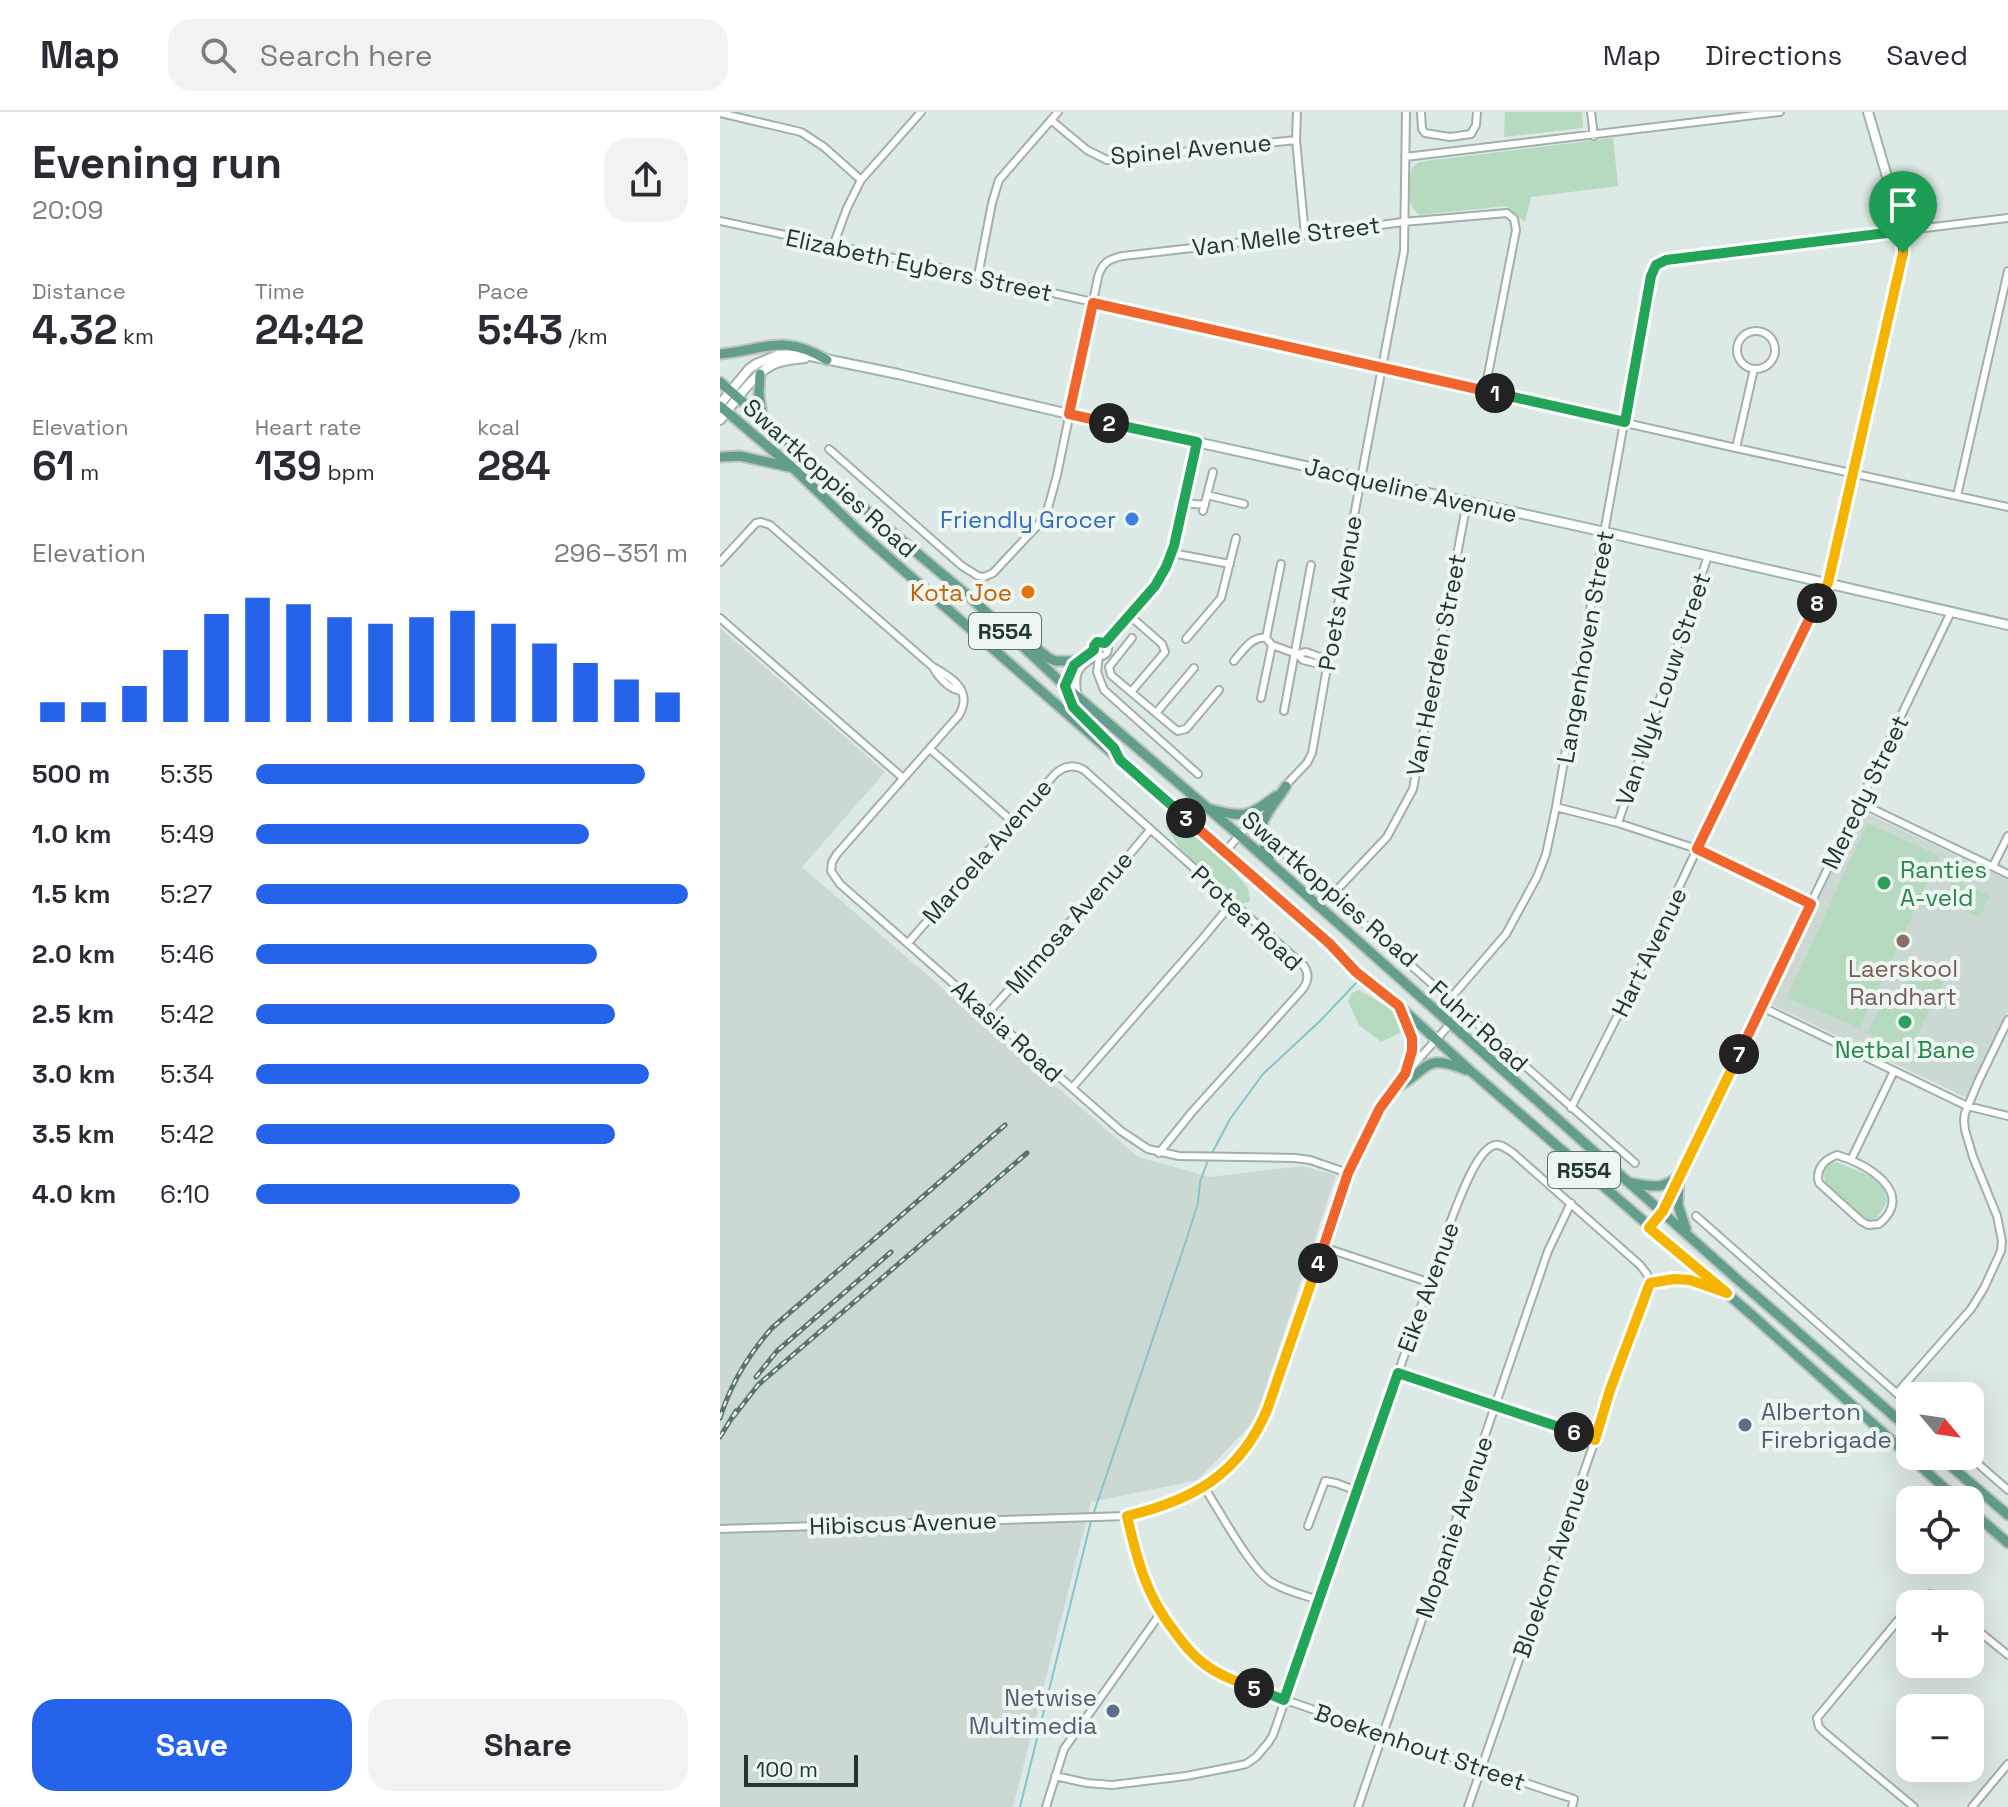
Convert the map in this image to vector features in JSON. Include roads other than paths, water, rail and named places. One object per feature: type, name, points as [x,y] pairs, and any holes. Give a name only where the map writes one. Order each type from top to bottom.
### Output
[{"type":"main road","points":[[720,354],[778,344],[809,350],[827,360]]},
{"type":"main road","points":[[760,374],[763,421]]},
{"type":"main road","name":"Swartkoppies Road","points":[[720,382],[972,599],[1065,686],[1272,864],[1896,1418]]},
{"type":"main road","name":"Swartkoppies Road","points":[[722,410],[792,467],[862,534],[1330,944],[1356,972],[1399,1006],[1649,1228],[1727,1293],[1942,1486]]},
{"type":"main road","points":[[720,457],[740,456],[792,467]]},
{"type":"main road","points":[[972,599],[1050,659],[1082,662]]},
{"type":"main road","points":[[1065,686],[1073,707],[1107,740],[1120,760]]},
{"type":"main road","points":[[1272,864],[1263,844],[1261,827],[1286,786]]},
{"type":"main road","points":[[1207,808],[1234,814],[1253,813],[1276,796]]},
{"type":"main road","points":[[1399,1006],[1413,1042],[1405,1074]]},
{"type":"main road","points":[[1396,1088],[1430,1063],[1447,1063],[1473,1073]]},
{"type":"main road","points":[[1628,1182],[1660,1186],[1680,1176]]},
{"type":"main road","points":[[1680,1176],[1678,1205],[1689,1235]]},
{"type":"main road","points":[[1650,1283],[1690,1280],[1727,1293]]},
{"type":"main road","points":[[1955,1470],[2008,1515]]},
{"type":"main road","points":[[1984,1522],[2008,1543]]},
{"type":"street","points":[[833,246],[861,180],[921,112]]},
{"type":"street","points":[[978,276],[997,185],[1008,168],[1058,112]]},
{"type":"street","points":[[1297,112],[1296,140],[1305,235]]},
{"type":"street","points":[[1406,115],[1421,115],[1422,129],[1430,135],[1450,137],[1465,136],[1474,130],[1477,112]]},
{"type":"street","points":[[1591,112],[1594,136]]},
{"type":"street","points":[[1405,157],[1780,112]]},
{"type":"street","name":"Hart Avenue","points":[[1571,1108],[1828,583],[1903,253],[1903,231],[1868,112]]},
{"type":"street","points":[[720,113],[745,116],[807,135],[861,180]]},
{"type":"street","name":"Poets Avenue","points":[[1224,853],[1310,757],[1404,251],[1406,115]]},
{"type":"street","name":"Spinel Avenue","points":[[1051,120],[1092,154],[1107,160],[1296,140]]},
{"type":"street","name":"Van Melle Street","points":[[1093,303],[1099,273],[1110,259],[1403,222],[1492,213],[1510,215],[1515,221],[1516,230],[1485,390]]},
{"type":"street","points":[[1903,231],[2008,218]]},
{"type":"street","name":"Elizabeth Eybers Street","points":[[720,221],[2008,507]]},
{"type":"street","name":"Langenhoven Street","points":[[1449,1000],[1496,947],[1543,864],[1655,267],[1660,262],[1675,258],[1903,231]]},
{"type":"street","points":[[1957,496],[2008,271]]},
{"type":"street","points":[[829,449],[962,566],[984,577],[993,573],[1044,516],[1051,499],[1093,303]]},
{"type":"street","points":[[1759,331],[1770,337],[1775,349],[1766,366],[1754,369],[1743,364],[1737,347],[1742,336],[1759,331]]},
{"type":"street","name":"Jacqueline Avenue","points":[[722,410],[730,391],[749,369],[770,357],[795,353],[1605,532],[2008,625]]},
{"type":"street","name":"Jacqueline Avenue","points":[[722,410],[775,364],[814,358]]},
{"type":"street","points":[[1736,448],[1754,369]]},
{"type":"street","points":[[1105,643],[1159,580],[1172,553],[1197,442]]},
{"type":"street","points":[[1184,503],[1204,508],[1213,472]]},
{"type":"street","points":[[1207,495],[1244,504]]},
{"type":"street","name":"Van Heerden Street","points":[[1332,895],[1387,837],[1413,789],[1467,502]]},
{"type":"street","points":[[720,562],[756,523],[775,528],[933,667],[944,681],[961,691],[965,698],[963,708],[903,778],[720,618]]},
{"type":"street","points":[[1186,639],[1220,601],[1236,538]]},
{"type":"street","points":[[1172,553],[1230,564]]},
{"type":"street","name":"Van Wyk Louw Street","points":[[1618,823],[1708,556]]},
{"type":"street","points":[[1266,638],[1281,564]]},
{"type":"street","points":[[1284,711],[1311,565]]},
{"type":"street","name":"Meredy Street","points":[[1649,1228],[1663,1211],[1951,612]]},
{"type":"street","points":[[1129,615],[1162,644],[1165,652],[1131,692]]},
{"type":"street","points":[[1234,661],[1251,641],[1259,637],[1296,653],[1303,660],[1327,663]]},
{"type":"street","points":[[1132,638],[1109,667],[1111,675],[1175,729],[1182,731],[1219,690]]},
{"type":"street","points":[[1105,643],[1097,642],[1094,646],[1099,681],[1104,690],[1198,774]]},
{"type":"street","points":[[1065,686],[1074,665],[1097,654],[1107,653],[1105,643]]},
{"type":"street","points":[[1261,698],[1272,645]]},
{"type":"street","points":[[1082,662],[1097,672]]},
{"type":"street","points":[[1078,697],[1076,679],[1082,662]]},
{"type":"street","points":[[1156,713],[1194,668]]},
{"type":"street","points":[[930,749],[1013,822]]},
{"type":"street","name":"Maroela Avenue","points":[[908,943],[1055,774],[1072,766]]},
{"type":"street","name":"Protea Road","points":[[1072,766],[1084,770],[1304,966],[1308,974],[1301,991],[1159,1153]]},
{"type":"street","name":"Akasia Road","points":[[903,778],[837,854],[831,867],[840,884],[1138,1144],[1159,1153],[1215,1158],[1310,1160],[1348,1173]]},
{"type":"street","points":[[1860,803],[2008,874]]},
{"type":"street","points":[[1556,807],[1697,849],[1811,904]]},
{"type":"street","name":"Mimosa Avenue","points":[[988,1013],[1150,830]]},
{"type":"street","points":[[1993,866],[2008,836]]},
{"type":"street","name":"Fuhri Road","points":[[1287,856],[1635,1163]]},
{"type":"street","points":[[1072,1088],[1232,903]]},
{"type":"street","points":[[1762,1007],[1967,1106],[2008,1116]]},
{"type":"street","points":[[1907,1382],[1971,1309],[2001,1251],[1997,1216],[1973,1157],[1964,1120],[1967,1106],[2008,1020]]},
{"type":"street","points":[[1127,1516],[1175,1502],[1204,1487],[1244,1450],[1260,1426],[1348,1173],[1380,1108],[1405,1074],[1451,1023]]},
{"type":"street","points":[[1851,1160],[1894,1071]]},
{"type":"street","name":"Eike Avenue","points":[[1055,1776],[1112,1785],[1186,1776],[1246,1764],[1256,1757],[1268,1743],[1284,1700],[1428,1282],[1474,1168],[1486,1151],[1501,1145],[1571,1203]]},
{"type":"street","points":[[1837,1155],[1851,1160],[1887,1182],[1892,1196],[1891,1209],[1879,1224],[1868,1225],[1861,1221],[1819,1183],[1819,1171],[1825,1161],[1837,1155]]},
{"type":"street","points":[[1571,1203],[1640,1265],[1650,1283]]},
{"type":"street","name":"Mopanie Avenue","points":[[1358,1807],[1548,1251],[1571,1203]]},
{"type":"street","points":[[1696,1216],[1896,1392]]},
{"type":"street","points":[[1323,1247],[1428,1282]]},
{"type":"street","name":"Bloekom Avenue","points":[[1468,1807],[1610,1390],[1650,1283]]},
{"type":"street","points":[[1398,1373],[1595,1440]]},
{"type":"street","points":[[1984,1469],[2008,1490]]},
{"type":"street","points":[[1308,1526],[1325,1481],[1357,1491]]},
{"type":"street","points":[[1204,1487],[1265,1577],[1279,1586],[1319,1600]]},
{"type":"street","name":"Boekenhout Street","points":[[1127,1516],[1139,1566],[1160,1614],[1201,1662],[1234,1680],[1284,1700],[1574,1799],[1572,1807]]},
{"type":"street","name":"Hibiscus Avenue","points":[[720,1529],[1127,1516]]},
{"type":"street","points":[[1046,1807],[1064,1749],[1160,1614]]},
{"type":"street","points":[[1896,1623],[1817,1718],[1824,1732],[1914,1807]]},
{"type":"street","points":[[1984,1635],[2008,1655]]},
{"type":"street","points":[[1972,1807],[2008,1764]]},
{"type":"waterway","points":[[1211,1155],[1230,1119],[1263,1074],[1356,983]]},
{"type":"waterway","points":[[1093,1515],[1186,1241],[1208,1160]]},
{"type":"waterway","points":[[1020,1807],[1091,1521]]},
{"type":"railway","points":[[720,1418],[741,1370],[772,1328],[1005,1125]]},
{"type":"railway","points":[[733,1417],[758,1385],[1027,1153]]},
{"type":"railway","points":[[756,1377],[777,1351],[891,1252]]},
{"type":"railway","points":[[720,1437],[736,1411]]},
{"type":"place","name":"Friendly Grocer","points":[[1132,519]]},
{"type":"place","name":"Kota Joe","points":[[1028,592]]},
{"type":"place","name":"Ranties A-veld","points":[[1884,883]]},
{"type":"place","name":"Laerskool Randhart","points":[[1903,941]]},
{"type":"place","name":"Netbal Bane","points":[[1905,1022]]},
{"type":"place","name":"Alberton Firebrigade","points":[[1745,1425]]},
{"type":"place","name":"Netwise Multimedia","points":[[1113,1711]]}]
